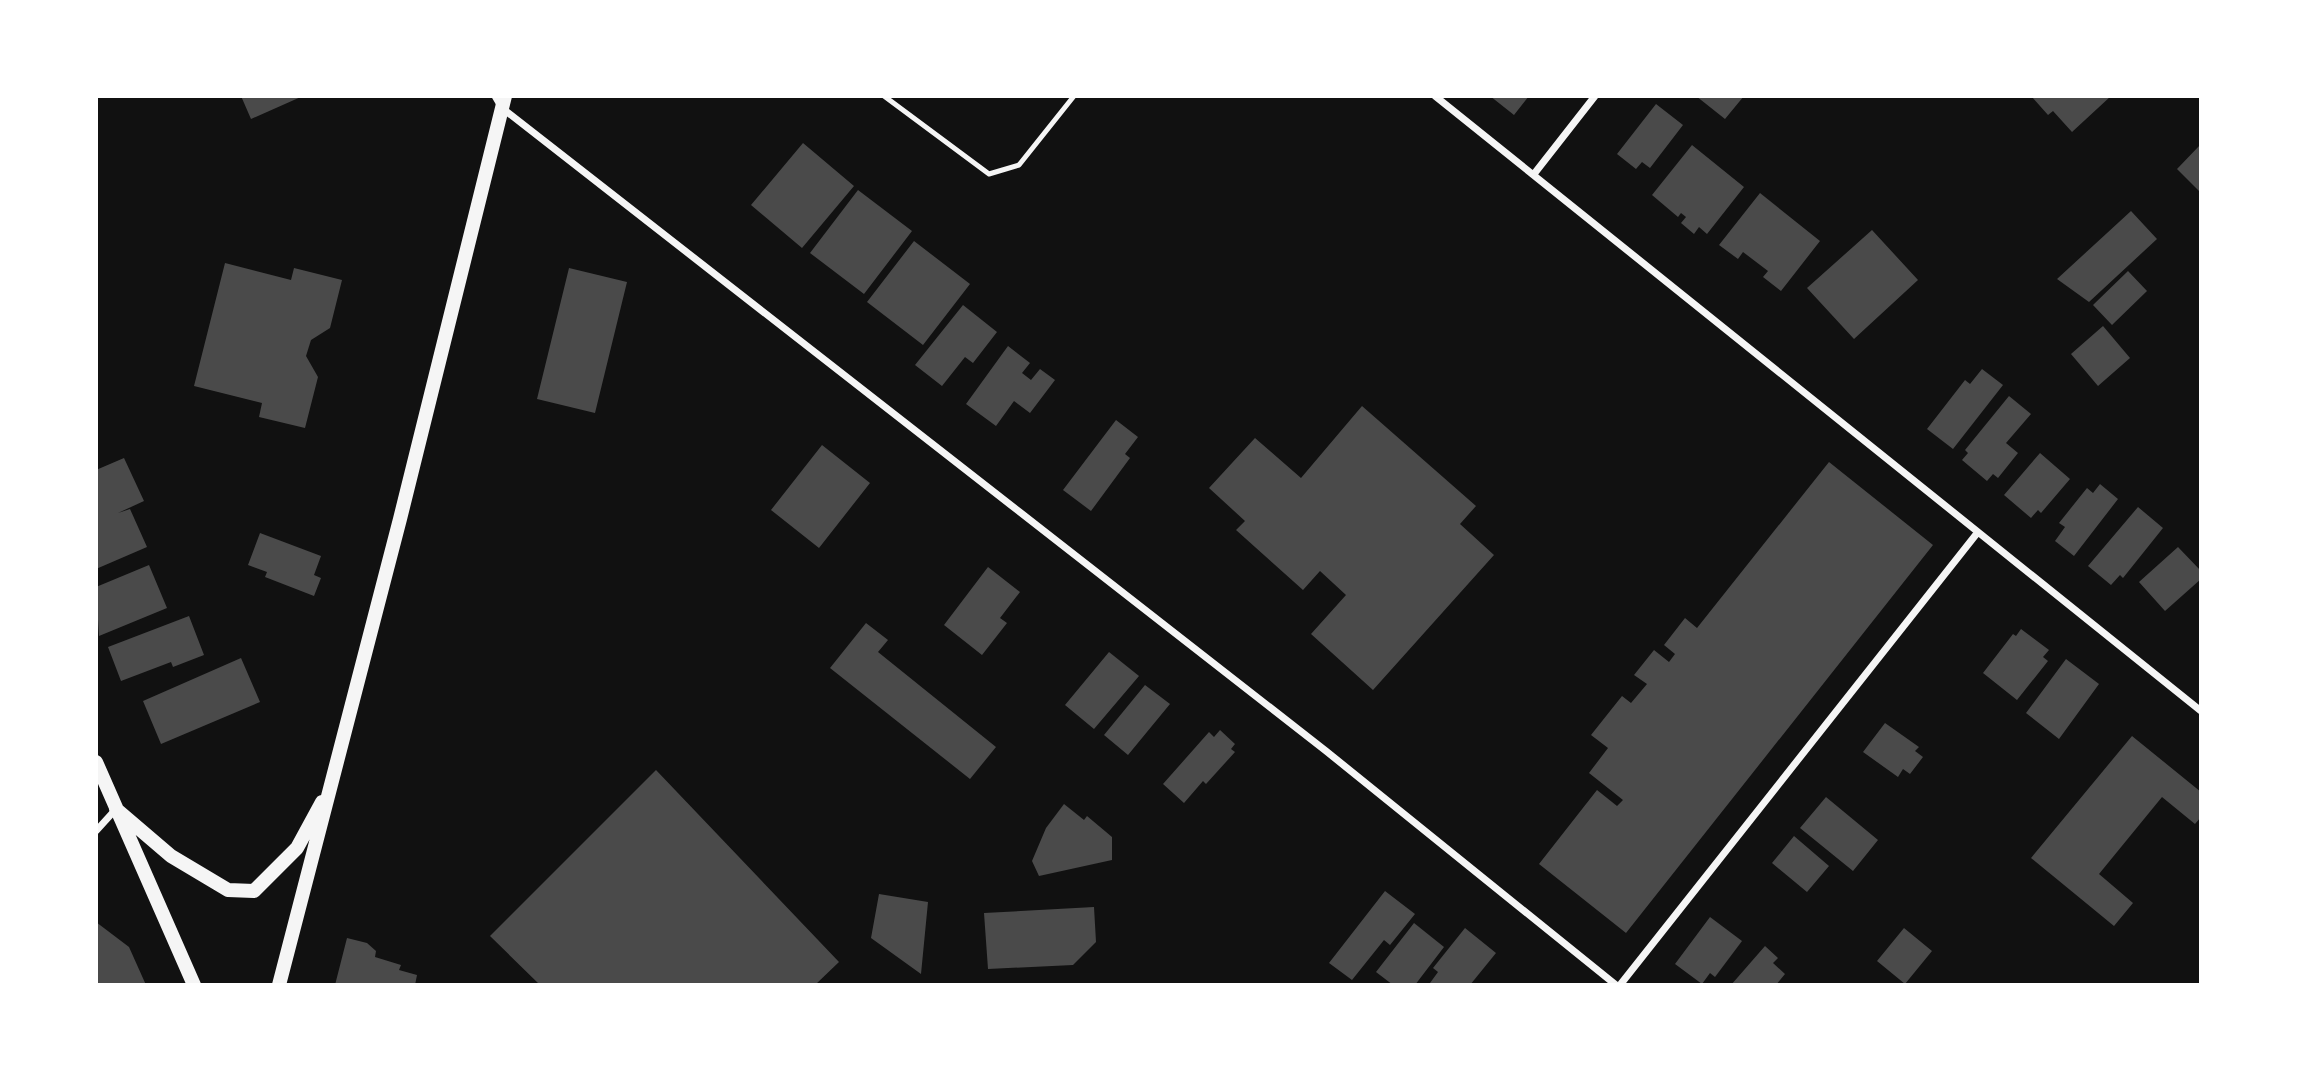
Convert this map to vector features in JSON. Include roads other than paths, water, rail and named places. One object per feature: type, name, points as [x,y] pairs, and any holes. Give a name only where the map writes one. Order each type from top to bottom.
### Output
[{"type":"main road","points":[[279,985],[334,779],[501,100]]},
{"type":"main road","points":[[96,762],[194,985]]},
{"type":"main road","points":[[116,808],[171,856],[228,890],[254,891],[297,848],[334,779]]},
{"type":"street","points":[[1435,96],[2201,710]]},
{"type":"street","points":[[1534,174],[1595,96]]},
{"type":"street","points":[[501,100],[1335,758],[1618,985],[1979,532]]},
{"type":"street","points":[[96,831],[116,808]]},
{"type":"lane","points":[[884,96],[989,174],[1019,165],[1073,96]]}]
